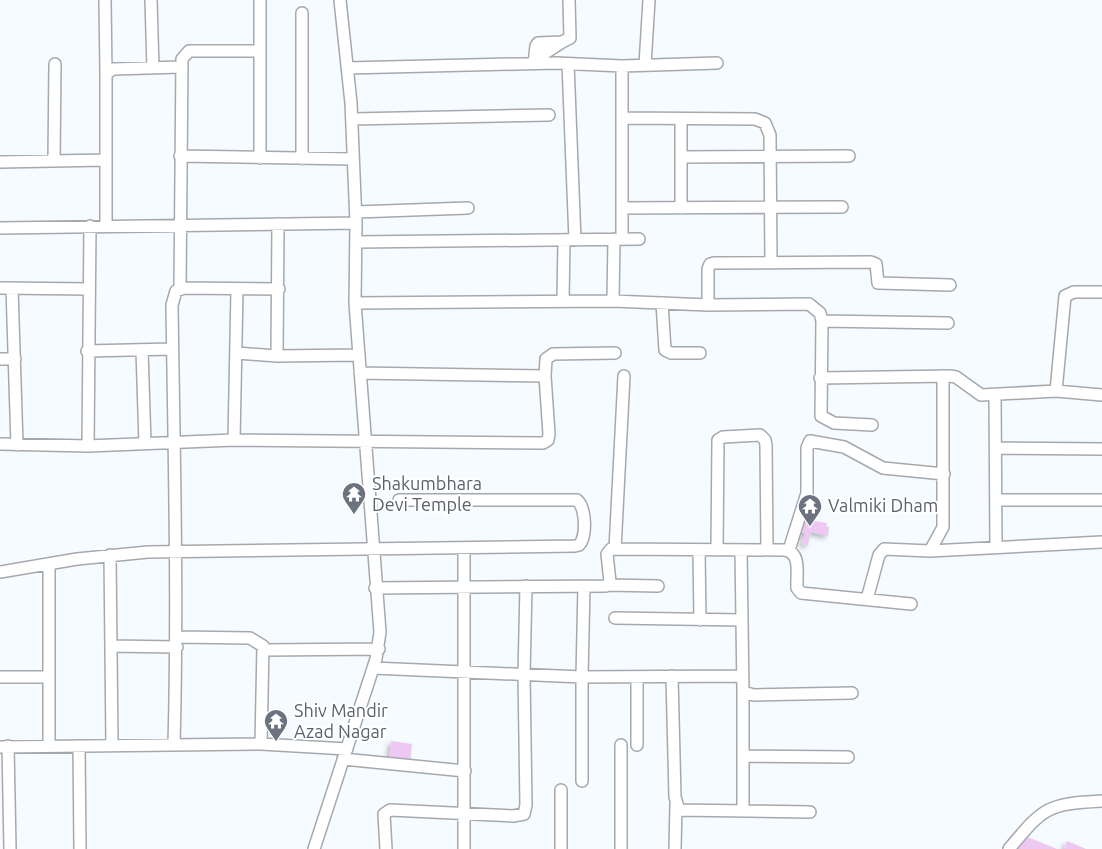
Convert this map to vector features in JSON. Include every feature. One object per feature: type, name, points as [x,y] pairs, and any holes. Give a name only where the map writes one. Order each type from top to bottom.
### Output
[{"type":"street","points":[[105,0],[106,225]]},
{"type":"street","points":[[151,0],[153,68]]},
{"type":"street","points":[[260,0],[260,158]]},
{"type":"street","points":[[314,849],[379,649],[380,632],[375,588],[355,303],[356,217],[352,119],[340,0]]},
{"type":"street","points":[[534,62],[538,43],[557,45],[570,38],[569,0]]},
{"type":"street","points":[[645,65],[649,0]]},
{"type":"street","points":[[302,13],[302,159]]},
{"type":"street","points":[[557,45],[565,64],[570,240],[563,301]]},
{"type":"street","points":[[174,745],[177,550],[173,442],[172,304],[174,296],[180,288],[181,67],[184,54],[188,51],[259,51]]},
{"type":"street","points":[[347,68],[534,62],[622,66],[716,63]]},
{"type":"street","points":[[54,161],[55,64]]},
{"type":"street","points":[[613,301],[622,208],[622,66]]},
{"type":"street","points":[[106,74],[113,69],[181,67]]},
{"type":"street","points":[[352,119],[549,115]]},
{"type":"street","points":[[622,118],[760,120],[770,130],[770,263]]},
{"type":"street","points":[[681,208],[682,118]]},
{"type":"street","points":[[180,156],[353,159]]},
{"type":"street","points":[[681,157],[849,156]]},
{"type":"street","points":[[0,162],[106,160]]},
{"type":"street","points":[[0,228],[278,224],[468,208]]},
{"type":"street","points":[[622,208],[842,208]]},
{"type":"street","points":[[277,356],[278,224]]},
{"type":"street","points":[[88,446],[87,350],[90,226]]},
{"type":"street","points":[[356,242],[639,239]]},
{"type":"street","points":[[708,305],[708,269],[710,264],[871,262],[876,264],[878,282],[950,285]]},
{"type":"street","points":[[0,288],[89,289]]},
{"type":"street","points":[[12,288],[17,445]]},
{"type":"street","points":[[180,288],[279,289]]},
{"type":"street","points":[[234,440],[237,290]]},
{"type":"street","points":[[1056,391],[1065,296],[1074,292],[1102,292]]},
{"type":"street","points":[[355,303],[563,301],[708,305],[801,303],[816,308],[820,313],[822,321],[821,416],[834,423],[872,425]]},
{"type":"street","points":[[662,303],[665,350],[671,353],[700,353]]},
{"type":"street","points":[[822,321],[948,323]]},
{"type":"street","points":[[87,350],[172,349]]},
{"type":"street","points":[[142,350],[145,444]]},
{"type":"street","points":[[237,353],[277,356],[358,355]]},
{"type":"street","points":[[0,444],[88,446],[234,440],[543,443],[548,440],[549,434],[546,376],[549,355],[614,353]]},
{"type":"street","points":[[0,359],[15,359]]},
{"type":"street","points":[[360,373],[546,376]]},
{"type":"street","points":[[615,549],[624,376]]},
{"type":"street","points":[[820,378],[943,376],[956,377],[981,395],[1056,391],[1102,395]]},
{"type":"street","points":[[930,551],[943,527],[943,376]]},
{"type":"street","points":[[995,395],[996,547]]},
{"type":"street","points":[[718,550],[718,440],[720,437],[760,435],[765,440],[766,445],[767,550]]},
{"type":"street","points":[[789,550],[807,493],[807,448],[810,441],[844,447],[883,468],[944,474]]},
{"type":"street","points":[[996,448],[1102,449]]},
{"type":"street","points":[[0,572],[110,555],[177,550],[464,548],[579,545],[584,540],[583,509],[581,504],[571,500],[399,500]]},
{"type":"street","points":[[996,500],[1102,500]]},
{"type":"street","points":[[867,599],[881,551],[889,548],[930,551],[1102,542]]},
{"type":"street","points":[[464,548],[466,586],[464,849]]},
{"type":"street","points":[[608,585],[607,554],[609,550],[789,550],[796,557],[797,588],[801,593],[911,604]]},
{"type":"street","points":[[741,550],[743,812]]},
{"type":"street","points":[[699,551],[700,620]]},
{"type":"street","points":[[110,555],[112,745]]},
{"type":"street","points":[[49,564],[49,746]]},
{"type":"street","points":[[386,849],[384,818],[386,811],[524,814],[526,805],[524,675],[526,586]]},
{"type":"street","points":[[582,782],[584,586]]},
{"type":"street","points":[[375,588],[658,586]]},
{"type":"street","points":[[615,618],[742,620]]},
{"type":"street","points":[[111,646],[250,638],[259,642],[264,650],[261,744]]},
{"type":"street","points":[[264,650],[379,649]]},
{"type":"street","points":[[373,668],[582,677],[742,676]]},
{"type":"street","points":[[672,676],[676,804],[675,849]]},
{"type":"street","points":[[0,677],[49,677]]},
{"type":"street","points":[[636,745],[637,677]]},
{"type":"street","points":[[743,692],[754,695],[852,693]]},
{"type":"street","points":[[10,849],[5,817],[4,746],[261,744],[465,771]]},
{"type":"street","points":[[621,745],[621,849]]},
{"type":"street","points":[[79,746],[80,849]]},
{"type":"street","points":[[743,756],[848,757]]},
{"type":"street","points":[[561,790],[561,849]]},
{"type":"street","points":[[1010,849],[1048,808],[1065,803],[1102,801]]},
{"type":"street","points":[[676,804],[679,810],[686,812],[810,812]]},
{"type":"building","points":[[804,511],[816,514],[815,521],[827,523],[826,526],[829,527],[828,536],[811,532],[808,545],[802,544],[805,533],[800,532]]},
{"type":"building","points":[[391,741],[412,744],[410,763],[389,760]]},
{"type":"building","points":[[1025,836],[1057,849],[1020,849]]},
{"type":"building","points":[[1067,841],[1086,849],[1064,849]]},
{"type":"place","name":"Shakumbhara Devi Temple","points":[[354,515]]},
{"type":"place","name":"Valmiki Dham","points":[[810,527]]},
{"type":"place","name":"Shiv Mandir Azad Nagar","points":[[276,742]]}]
